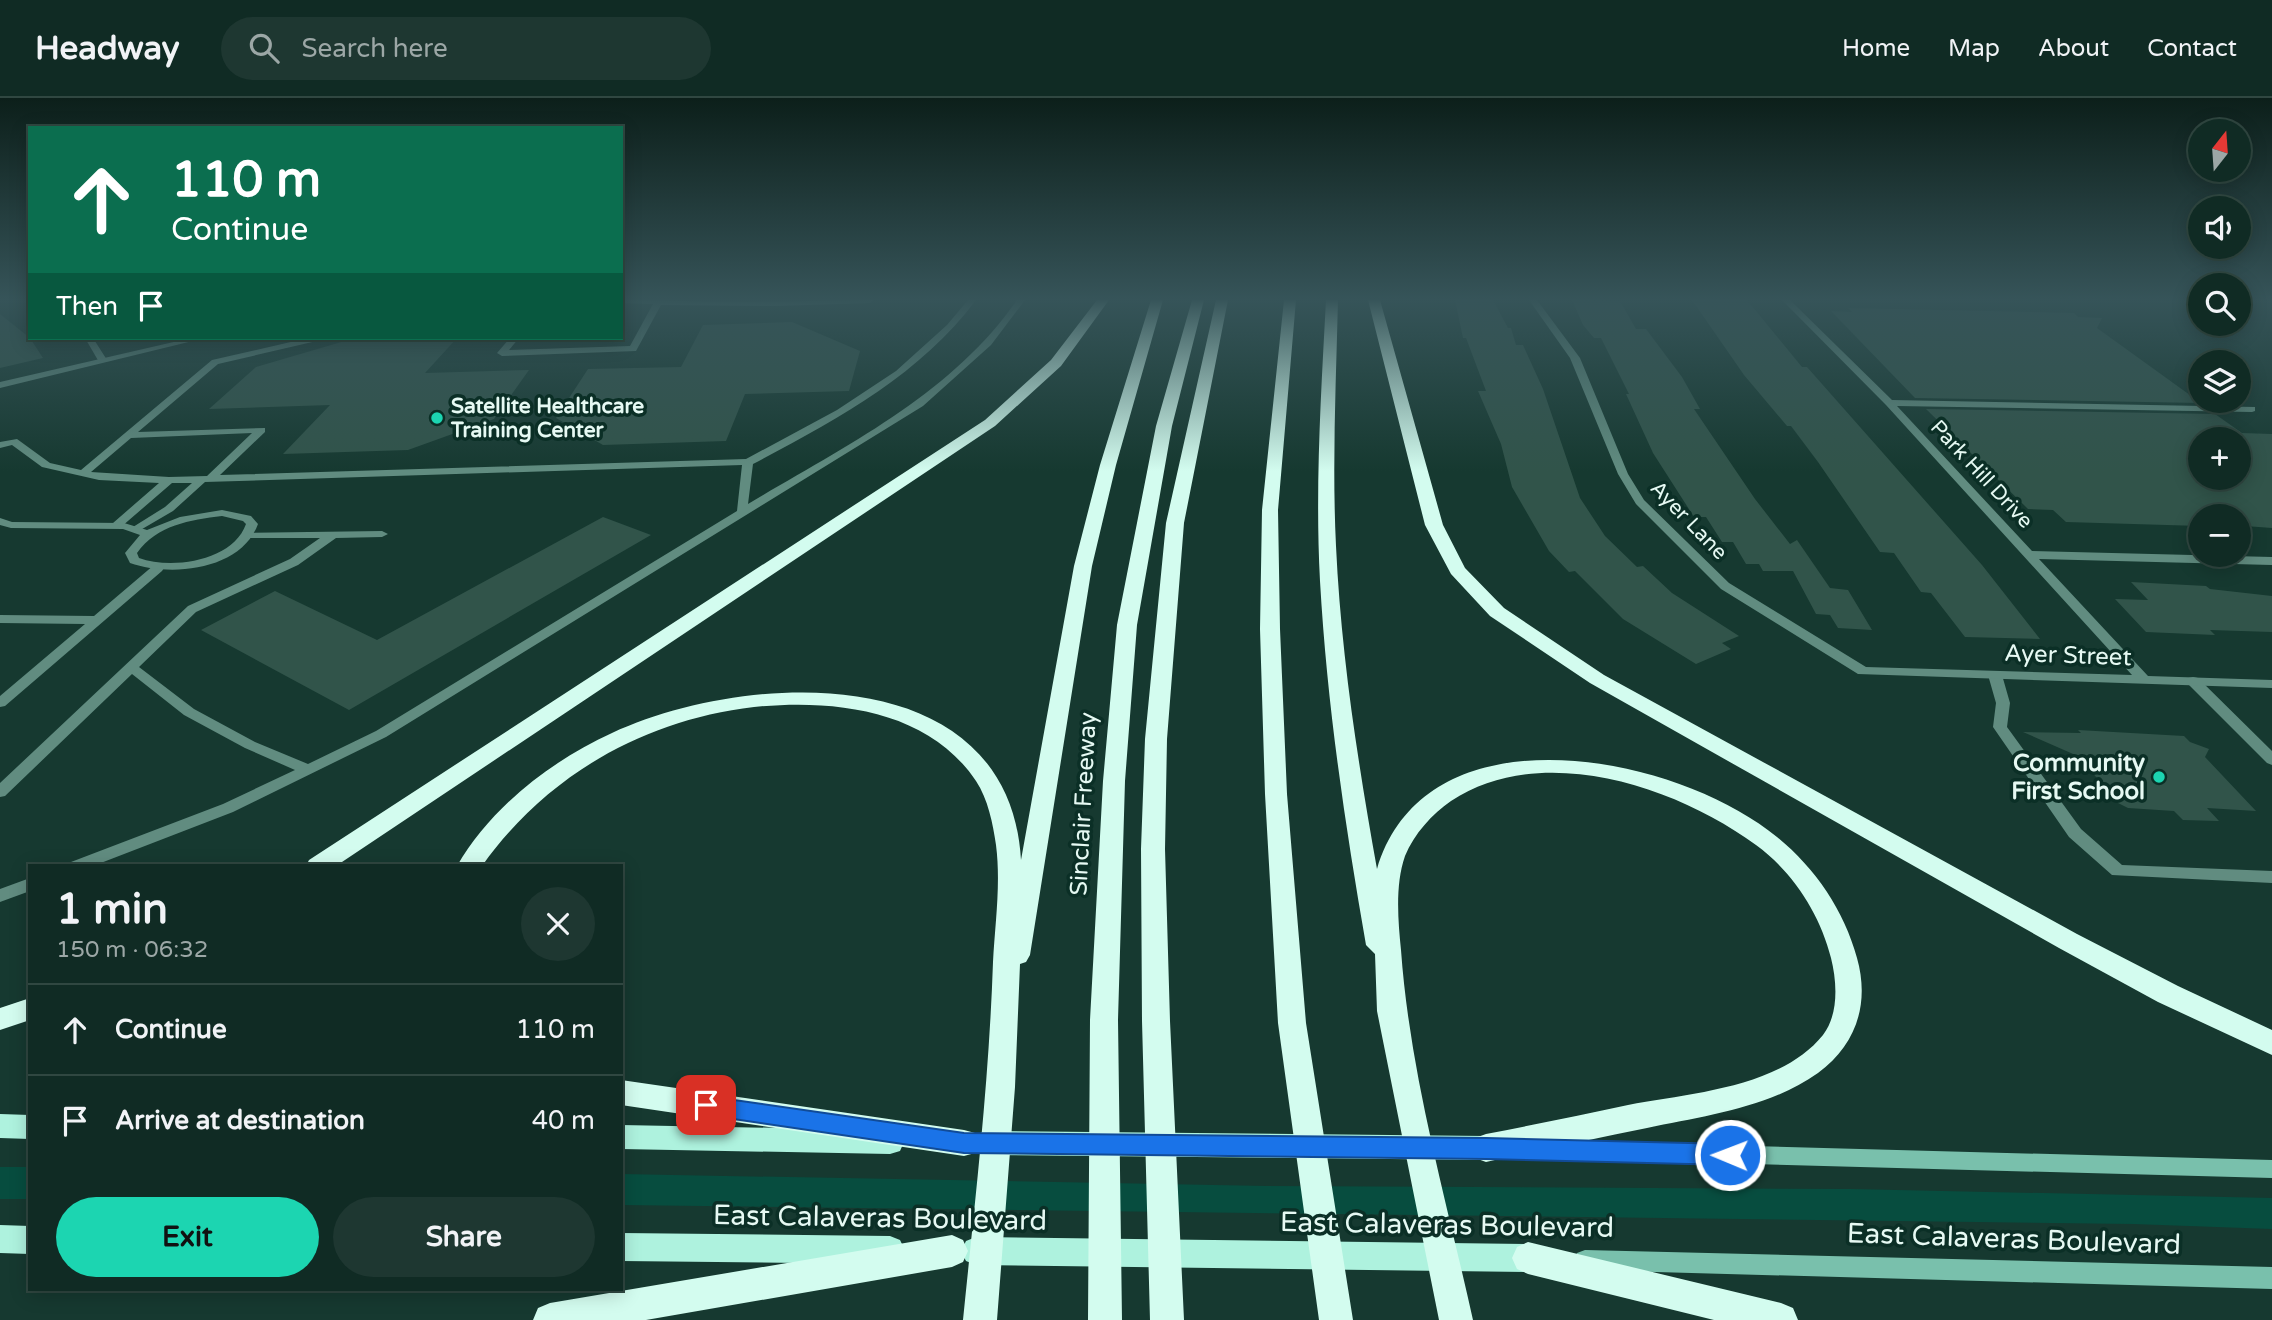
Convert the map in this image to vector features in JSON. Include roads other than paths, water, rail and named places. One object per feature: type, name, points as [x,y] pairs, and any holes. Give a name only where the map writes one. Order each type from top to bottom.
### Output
[{"type":"highway","points":[[321,864],[990,423],[1060,357]]},
{"type":"highway","points":[[1006,1019],[1083,566],[1104,475],[1140,357]]},
{"type":"highway","name":"Sinclair Freeway","points":[[1105,1320],[1104,1020],[1114,781],[1127,625],[1164,426],[1183,357]]},
{"type":"highway","points":[[1167,1320],[1156,1021],[1153,849],[1164,624],[1175,523],[1210,357]]},
{"type":"highway","points":[[1285,357],[1270,510],[1270,629],[1276,794],[1292,1023],[1336,1320]]},
{"type":"highway","points":[[1330,357],[1326,487],[1329,580],[1341,712],[1358,831],[1394,1024],[1456,1320]]},
{"type":"highway","points":[[1389,357],[1434,525],[1457,570],[1497,612],[1558,656],[2068,941],[2168,994],[2272,1043]]},
{"type":"highway","points":[[470,864],[503,820],[528,794],[557,772],[629,733],[713,707],[756,700],[797,698],[876,706],[909,717],[941,734],[966,754],[984,776],[996,799],[1009,856],[1006,1019],[980,1320]]},
{"type":"highway","points":[[623,1137],[1486,1148],[1735,1096],[1786,1079],[1825,1051],[1847,1019],[1850,980],[1842,943],[1824,906],[1798,872],[1767,841],[1724,813],[1674,789],[1624,774],[1572,766],[1526,767],[1486,775],[1457,785],[1431,802],[1410,824],[1394,852],[1386,882],[1394,1024]]},
{"type":"highway","points":[[0,1019],[28,1010]]},
{"type":"highway","points":[[623,1092],[964,1143]]},
{"type":"highway","points":[[0,1126],[28,1127]]},
{"type":"highway","points":[[0,1239],[28,1240]]},
{"type":"highway","name":"East Calaveras Boulevard","points":[[623,1247],[1528,1258]]},
{"type":"highway","points":[[550,1320],[952,1251]]},
{"type":"highway","points":[[1528,1258],[1780,1320]]},
{"type":"main road","points":[[1486,1148],[2272,1169]]},
{"type":"main road","name":"East Calaveras Boulevard","points":[[1528,1258],[2272,1278]]},
{"type":"street","points":[[0,385],[115,357]]},
{"type":"street","points":[[83,473],[215,362],[236,357]]},
{"type":"street","points":[[0,445],[13,441],[46,465],[99,477],[169,480],[748,462],[878,387],[918,357]]},
{"type":"street","points":[[82,864],[228,808],[381,734],[920,404],[976,357]]},
{"type":"street","name":"Ayer Lane","points":[[1574,357],[1623,474],[1640,502],[1725,586],[1863,671]]},
{"type":"street","name":"Park Hill Drive","points":[[1842,357],[2144,680]]},
{"type":"street","points":[[1889,404],[2252,409]]},
{"type":"street","points":[[0,521],[12,524],[117,525],[143,531],[184,519],[222,513],[247,518],[252,524],[249,535],[234,548],[217,556],[177,567],[158,568],[134,560],[131,553],[143,531],[261,430],[129,435]]},
{"type":"street","points":[[742,511],[748,462]]},
{"type":"street","points":[[117,525],[169,480]]},
{"type":"street","points":[[249,535],[382,534]]},
{"type":"street","points":[[0,792],[192,609],[294,562],[332,535]]},
{"type":"street","points":[[2030,555],[2272,561]]},
{"type":"street","points":[[0,703],[158,568]]},
{"type":"street","points":[[0,619],[97,620]]},
{"type":"street","points":[[131,667],[189,712],[250,745],[307,769]]},
{"type":"street","name":"Ayer Street","points":[[1863,671],[2272,684]]},
{"type":"street","points":[[1994,675],[2003,703],[2000,727],[2075,833],[2118,871],[2272,877]]},
{"type":"street","points":[[2193,681],[2272,760]]},
{"type":"street","points":[[0,896],[28,885]]},
{"type":"place","name":"Satellite Healthcare Training Center","points":[[437,418]]},
{"type":"place","name":"Community First School","points":[[2159,777]]}]
